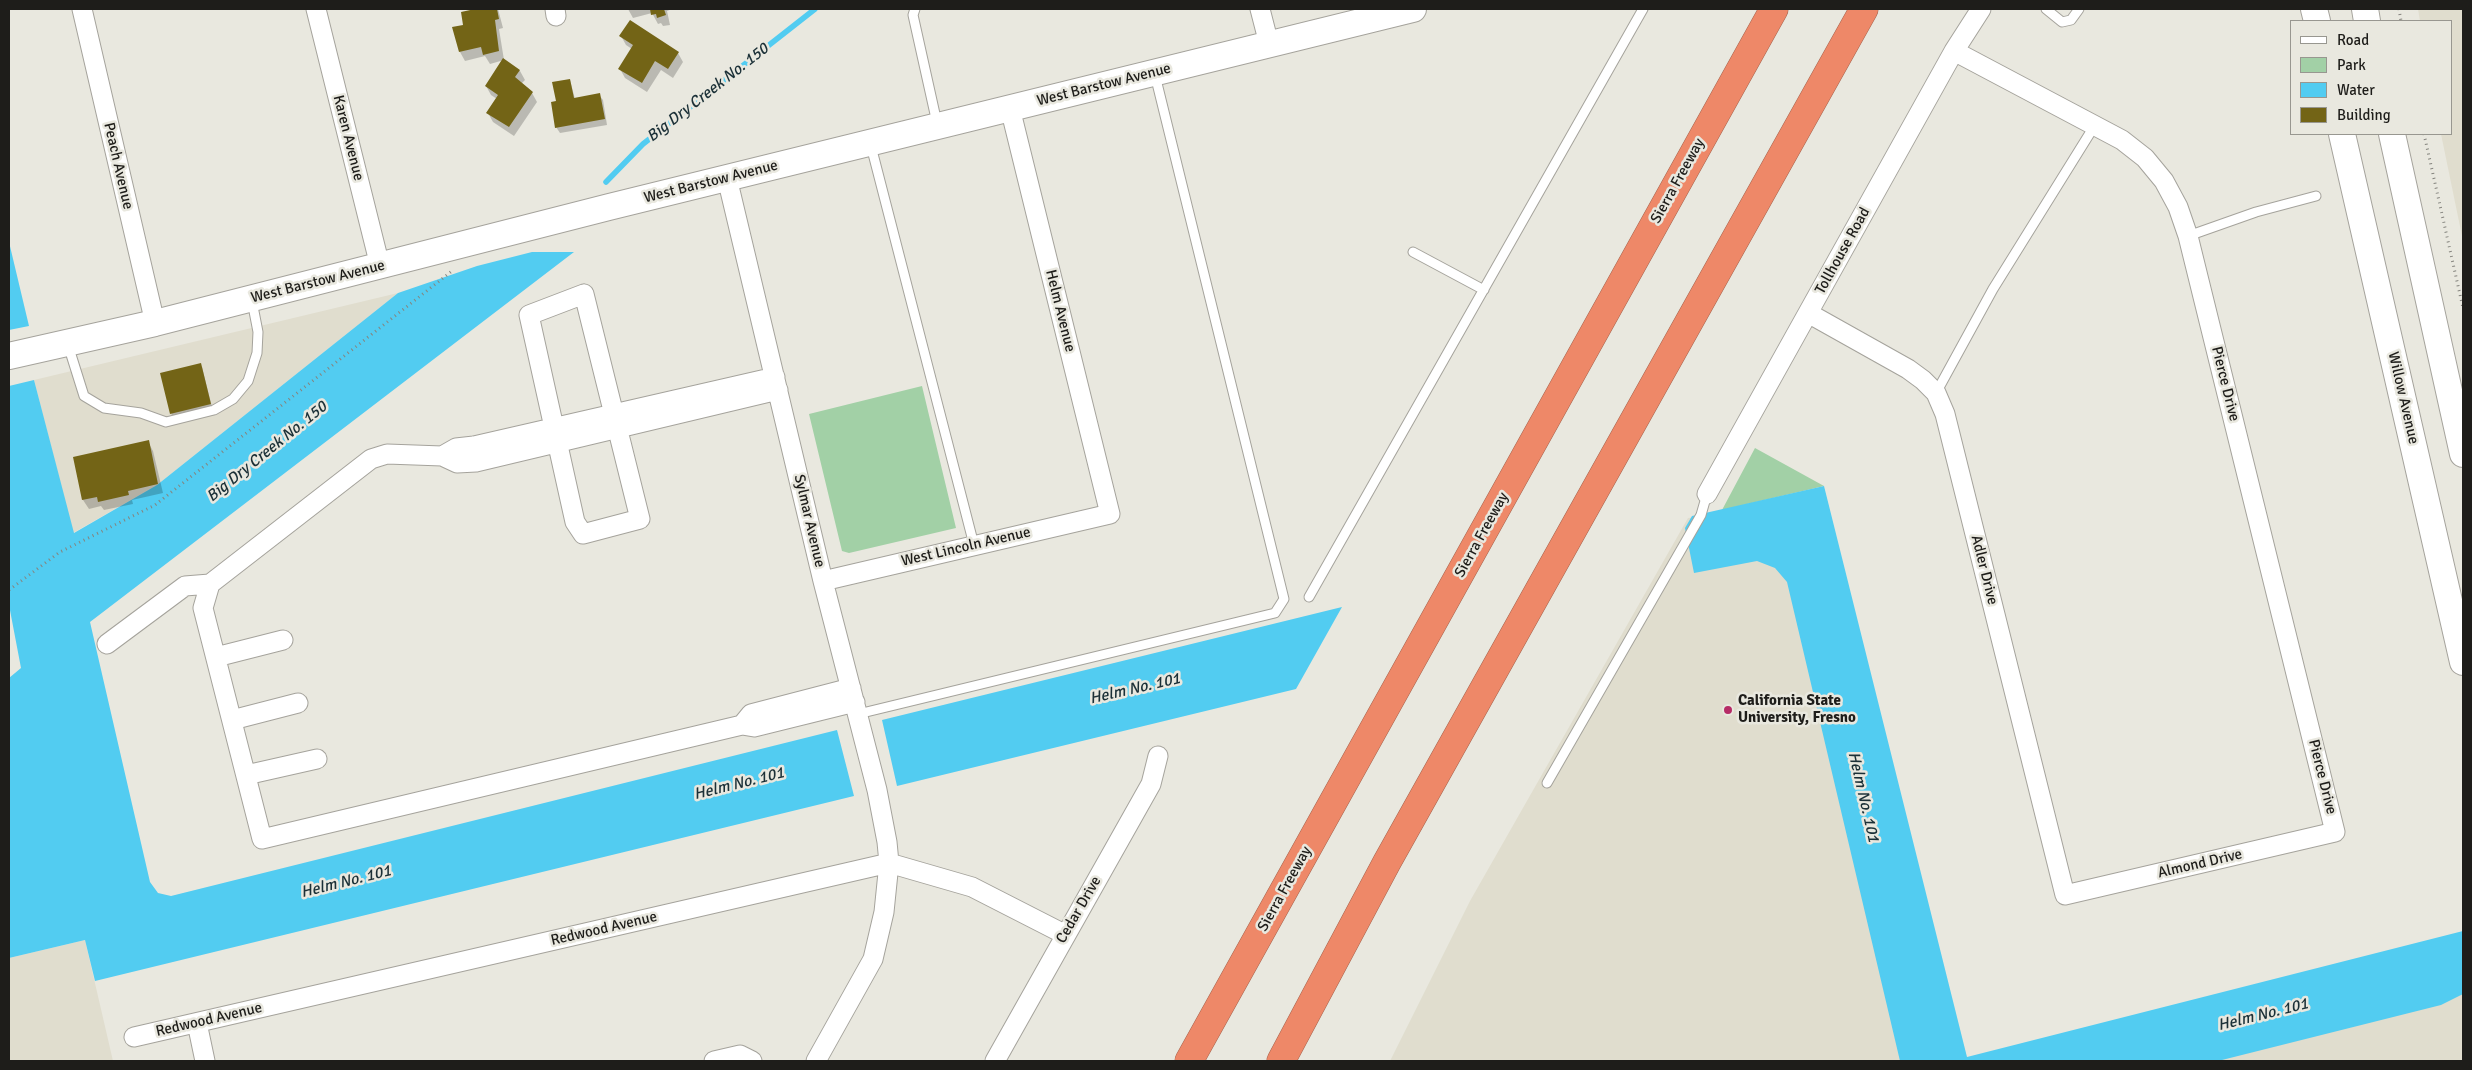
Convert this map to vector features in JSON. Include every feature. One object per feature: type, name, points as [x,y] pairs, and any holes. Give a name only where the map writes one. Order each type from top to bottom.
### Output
[{"type":"highway","name":"Sierra Freeway","points":[[1189,1061],[1774,9]]},
{"type":"highway","points":[[1281,1061],[1387,862],[1864,9]]},
{"type":"main road","name":"West Barstow Avenue","points":[[9,356],[155,323],[727,178],[1413,9]]},
{"type":"main road","name":"Willow Avenue","points":[[2342,135],[2463,662]]},
{"type":"main road","points":[[2392,135],[2463,454]]},
{"type":"street","name":"Peach Avenue","points":[[82,9],[155,323]]},
{"type":"street","name":"Karen Avenue","points":[[316,9],[380,266]]},
{"type":"street","points":[[1260,9],[1269,44]]},
{"type":"street","name":"Tollhouse Road","points":[[1707,494],[1954,51],[1981,9]]},
{"type":"street","name":"Pierce Drive","points":[[1954,51],[2122,140],[2145,158],[2164,181],[2175,201],[2188,236],[2336,832]]},
{"type":"street","name":"Helm Avenue","points":[[1010,108],[1110,514]]},
{"type":"street","name":"Sylmar Avenue","points":[[727,178],[823,581],[884,821],[889,863],[884,912],[874,959],[816,1061]]},
{"type":"street","points":[[584,294],[615,422],[640,520],[583,534],[575,522],[529,315],[584,294]]},
{"type":"street","name":"Adler Drive","points":[[1808,313],[1908,369],[1923,380],[1936,394],[1945,414],[2065,896]]},
{"type":"street","points":[[107,644],[185,586],[210,584],[371,459],[387,454],[442,456],[456,463],[476,462],[555,436],[777,383]]},
{"type":"street","name":"West Lincoln Avenue","points":[[823,581],[1110,514]]},
{"type":"street","points":[[210,584],[203,608],[262,839],[742,725],[754,727],[855,702]]},
{"type":"street","points":[[216,657],[283,640]]},
{"type":"street","points":[[232,720],[298,703]]},
{"type":"street","name":"Cedar Drive","points":[[995,1061],[1064,934],[1151,784],[1158,756]]},
{"type":"street","points":[[246,774],[317,759]]},
{"type":"street","name":"Almond Drive","points":[[2065,896],[2336,832]]},
{"type":"street","name":"Redwood Avenue","points":[[134,1037],[889,863],[972,887],[1064,934]]},
{"type":"street","points":[[197,1023],[205,1061]]},
{"type":"street","points":[[714,1061],[740,1055],[752,1061]]},
{"type":"lane","points":[[915,9],[913,15],[938,126]]},
{"type":"lane","points":[[1309,597],[1643,9]]},
{"type":"lane","points":[[2046,9],[2062,22],[2071,20],[2078,9]]},
{"type":"lane","points":[[855,702],[1275,613],[1284,600],[1154,73]]},
{"type":"lane","points":[[1936,394],[1993,289],[2095,125]]},
{"type":"lane","points":[[870,143],[974,545]]},
{"type":"lane","points":[[2188,236],[2256,212],[2316,196]]},
{"type":"lane","points":[[1413,252],[1484,290]]},
{"type":"lane","points":[[67,342],[84,396],[104,408],[141,413],[166,422],[214,410],[233,399],[248,381],[257,353],[258,332],[252,298]]},
{"type":"lane","points":[[1547,783],[1700,515],[1707,494]]},
{"type":"path","points":[[2424,135],[2463,308]]},
{"type":"path","points":[[9,590],[60,552],[155,505],[453,271]]},
{"type":"shaded area","points":[[2418,9],[2463,9],[2463,241],[2441,135],[2452,135],[2452,20],[2420,20]]},
{"type":"shaded area","points":[[398,293],[157,485],[73,533],[34,380]]},
{"type":"shaded area","name":"California State University, Fresno","points":[[1820,491],[1967,1061],[1390,1061],[1470,901],[1688,518],[1720,514]]},
{"type":"shaded area","points":[[2463,933],[2463,1061],[1974,1061]]},
{"type":"shaded area","points":[[85,940],[113,1061],[9,1061],[9,958]]},
{"type":"green space","points":[[922,386],[956,528],[849,553],[842,551],[809,414]]},
{"type":"green space","points":[[1755,448],[1824,486],[1722,510]]},
{"type":"water","points":[[9,242],[29,326],[9,330]]},
{"type":"water","name":"Helm No. 101","points":[[532,252],[574,252],[90,622],[150,882],[158,893],[171,896],[837,730],[854,796],[95,981],[85,940],[9,958],[9,678],[21,668],[9,605],[9,386],[34,380],[74,533],[157,485],[398,293],[477,266]]},
{"type":"water","name":"Helm No. 101","points":[[1824,486],[1967,1057],[2463,931],[2463,994],[2441,1005],[2218,1061],[1900,1061],[1787,582],[1775,568],[1757,561],[1694,573],[1685,528],[1692,516]]},
{"type":"water","name":"Helm No. 101","points":[[1342,607],[1296,689],[897,786],[882,720]]},
{"type":"building","points":[[475,9],[497,9],[499,19],[495,20],[499,51],[483,55],[481,47],[459,52],[452,27],[463,25],[461,12]]},
{"type":"building","points":[[650,9],[664,9],[666,15],[657,18],[656,14],[651,15]]},
{"type":"building","points":[[630,20],[679,52],[668,69],[655,61],[642,83],[618,69],[633,45],[619,36]]},
{"type":"building","points":[[503,58],[520,70],[515,77],[533,92],[509,127],[486,113],[498,95],[485,86]]},
{"type":"building","points":[[570,79],[574,98],[600,93],[605,119],[555,128],[551,102],[556,101],[552,82]]},
{"type":"building","points":[[201,363],[211,404],[170,414],[160,373]]},
{"type":"building","points":[[149,440],[158,484],[128,491],[129,495],[98,502],[97,497],[82,500],[73,457]]},
{"type":"waterway","name":"Big Dry Creek No. 150","points":[[606,182],[643,144],[815,9]]},
{"type":"place","name":"California State University, Fresno","points":[[1728,710]]}]
